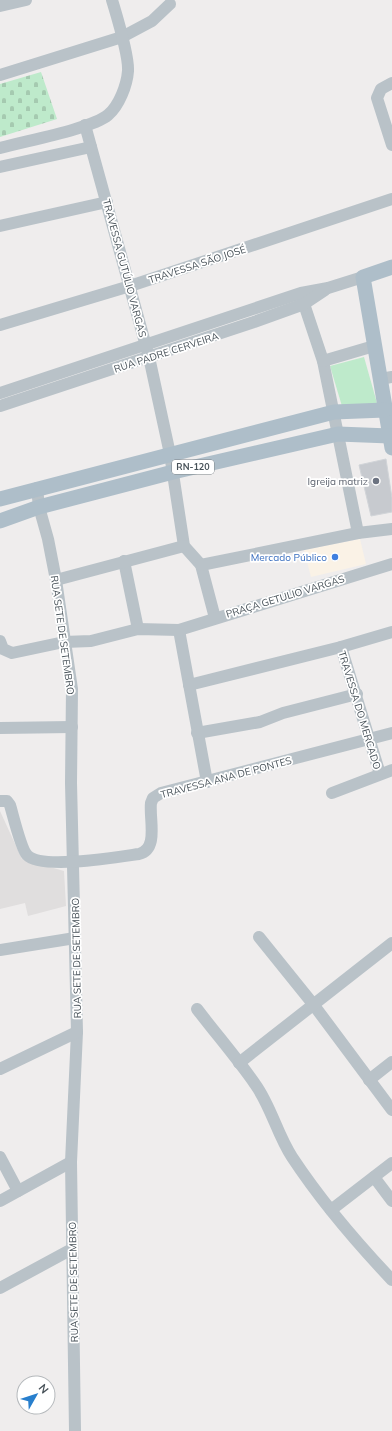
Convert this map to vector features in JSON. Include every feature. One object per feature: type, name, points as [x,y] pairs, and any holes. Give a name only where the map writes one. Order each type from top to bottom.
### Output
[{"type":"main road","name":"RUA PADRE CERVEIRA","points":[[363,277],[392,267]]},
{"type":"main road","name":"RN-120","points":[[0,521],[39,507],[173,472],[338,434],[391,442],[385,410],[386,378],[374,346],[363,277]]},
{"type":"main road","name":"RN-120","points":[[0,499],[36,488],[334,412],[385,410]]},
{"type":"street","points":[[0,6],[26,0]]},
{"type":"street","points":[[0,148],[85,125],[104,118],[114,110],[125,86],[128,71],[122,37],[112,0]]},
{"type":"street","points":[[0,75],[122,37],[152,21],[170,4]]},
{"type":"street","points":[[389,84],[378,94],[377,98],[392,145]]},
{"type":"street","name":"TRAVESSA GUTÚLIO VARGAS","points":[[85,125],[146,345],[170,454],[184,546]]},
{"type":"street","points":[[0,168],[91,147]]},
{"type":"street","name":"TRAVESSA SÃO JOSÉ","points":[[0,325],[130,286],[392,199]]},
{"type":"street","points":[[0,226],[107,202]]},
{"type":"street","name":"RUA PADRE CERVEIRA","points":[[0,406],[149,358],[328,288],[363,277]]},
{"type":"street","points":[[303,298],[323,361],[358,533]]},
{"type":"street","name":"RUA PADRE CERVEIRA","points":[[0,393],[146,345],[303,298]]},
{"type":"street","points":[[323,361],[374,346]]},
{"type":"street","name":"RUA SETE DE SETEMBRO","points":[[36,488],[56,580],[72,689],[70,783],[79,860],[75,938],[77,1032],[71,1162],[75,1431]]},
{"type":"street","points":[[201,565],[358,533],[392,529]]},
{"type":"street","points":[[56,580],[184,546],[201,565],[214,618]]},
{"type":"street","points":[[124,561],[138,629]]},
{"type":"street","name":"PRAÇA GETULIO VARGAS","points":[[179,630],[392,564]]},
{"type":"street","points":[[0,641],[3,649],[12,652],[64,642],[91,641],[138,629],[179,630],[207,782]]},
{"type":"street","points":[[189,685],[341,647],[389,632]]},
{"type":"street","name":"TRAVESSA DO MERCADO","points":[[341,647],[370,739],[386,772]]},
{"type":"street","points":[[197,733],[260,722],[283,713],[357,694]]},
{"type":"street","points":[[0,728],[72,727]]},
{"type":"street","name":"TRAVESSA ANA DE PONTES","points":[[79,860],[143,853],[151,844],[150,808],[153,798],[161,793],[392,733]]},
{"type":"street","points":[[332,792],[386,772]]},
{"type":"street","points":[[0,800],[7,801],[10,806],[25,852],[30,857],[46,862],[58,863],[79,860]]},
{"type":"street","points":[[259,937],[313,1004],[392,1110]]},
{"type":"street","points":[[0,950],[75,938]]},
{"type":"street","points":[[239,1063],[392,943]]},
{"type":"street","points":[[197,1009],[239,1063],[266,1101],[278,1130],[292,1156],[331,1210],[392,1280]]},
{"type":"street","points":[[0,1069],[77,1032]]},
{"type":"street","points":[[369,1080],[392,1062]]},
{"type":"street","points":[[0,1157],[18,1191]]},
{"type":"street","points":[[0,1201],[71,1162]]},
{"type":"street","points":[[331,1210],[392,1163]]},
{"type":"street","points":[[374,1177],[392,1201]]},
{"type":"street","points":[[0,1288],[72,1249]]},
{"type":"shaded area","name":"Mercado Público","points":[[360,539],[366,564],[311,577],[304,550]]},
{"type":"shaded area","points":[[0,811],[22,859],[64,871],[66,906],[28,916],[25,903],[0,909]]},
{"type":"green space","points":[[41,72],[57,119],[0,137],[0,84]]},
{"type":"green space","points":[[364,357],[377,403],[344,413],[330,366]]},
{"type":"building","name":"Igreija matriz","points":[[386,459],[392,498],[392,512],[371,516],[359,465]]},
{"type":"place","name":"Igreija matriz","points":[[376,481]]},
{"type":"place","name":"Mercado Público","points":[[335,557]]}]
